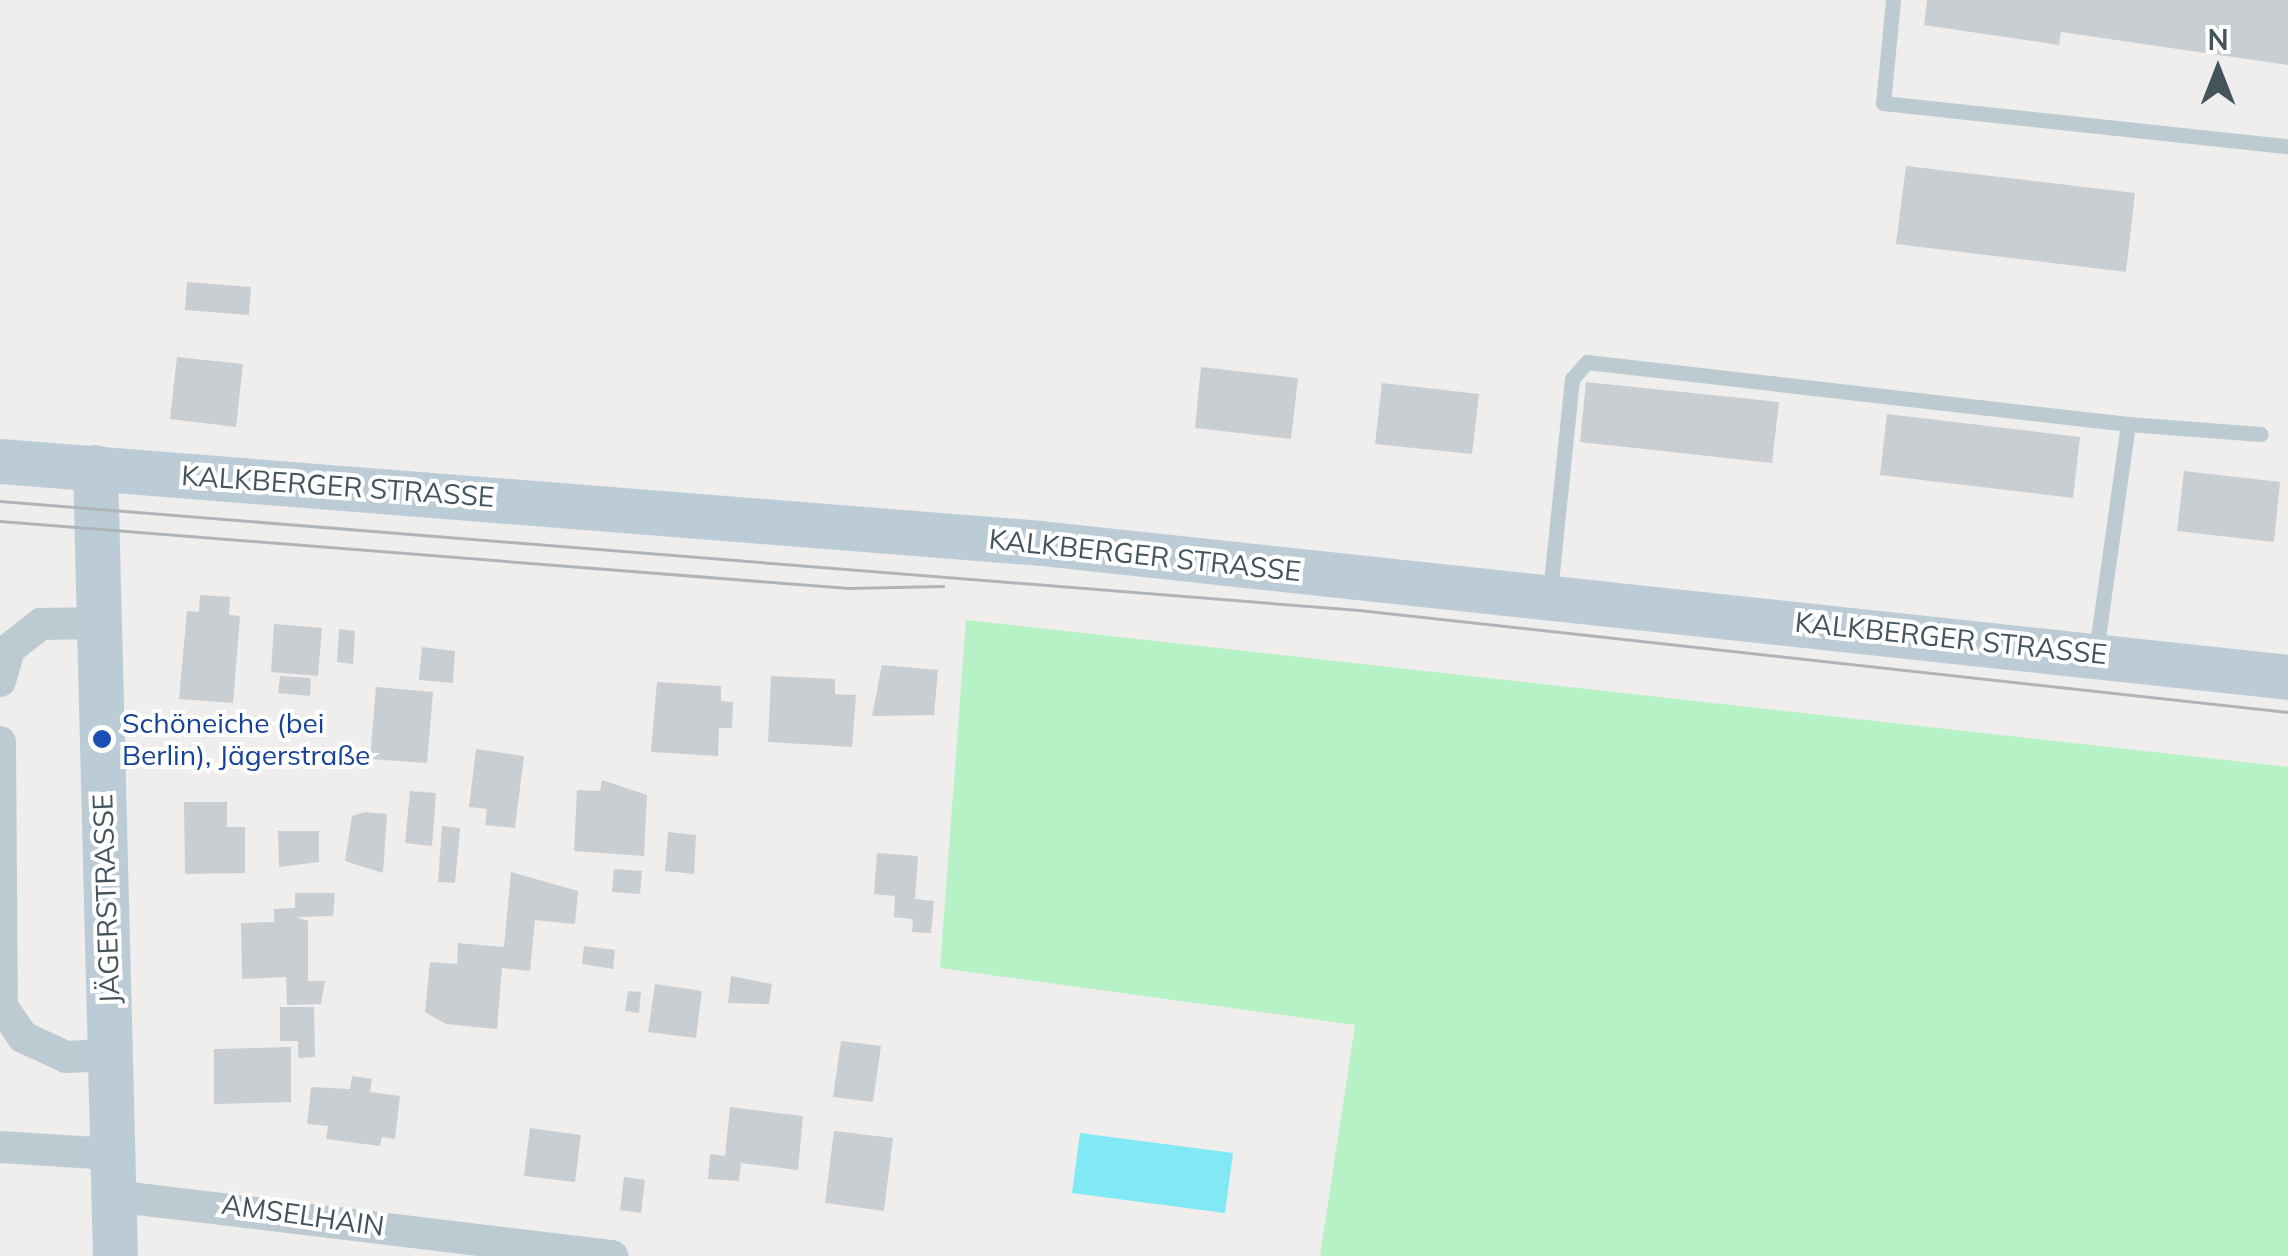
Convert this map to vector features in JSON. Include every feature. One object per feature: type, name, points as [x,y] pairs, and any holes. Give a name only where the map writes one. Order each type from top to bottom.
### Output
[{"type":"main road","name":"KALKBERGER STRASSE","points":[[0,460],[1041,543],[2288,677]]},
{"type":"main road","name":"JÄGERSTRASSE","points":[[95,468],[115,1256]]},
{"type":"street","points":[[0,681],[9,649],[42,624],[99,623]]},
{"type":"street","points":[[0,742],[2,1007],[23,1038],[52,1050],[110,1055]]},
{"type":"street","name":"AMSELHAIN","points":[[0,1147],[113,1175],[612,1256]]},
{"type":"lane","points":[[1893,0],[1883,103],[2288,146]]},
{"type":"lane","points":[[1550,596],[1572,379],[1587,362],[2128,424],[2261,434]]},
{"type":"lane","points":[[2096,654],[2128,424]]},
{"type":"green space","points":[[966,620],[2288,767],[2288,1256],[1320,1256],[1355,1025],[940,968]]},
{"type":"water","points":[[1080,1133],[1233,1153],[1225,1213],[1072,1193]]},
{"type":"building","points":[[1927,0],[2288,0],[2288,65],[2061,32],[2059,45],[1924,25]]},
{"type":"building","points":[[1906,166],[2135,193],[2126,272],[1896,244]]},
{"type":"building","points":[[187,282],[251,287],[249,315],[185,310]]},
{"type":"building","points":[[177,357],[243,364],[236,427],[170,419]]},
{"type":"building","points":[[1201,367],[1298,378],[1291,439],[1195,428]]},
{"type":"building","points":[[1586,382],[1779,402],[1772,463],[1580,442]]},
{"type":"building","points":[[1382,383],[1479,394],[1472,454],[1375,444]]},
{"type":"building","points":[[1887,414],[2080,437],[2073,498],[1880,475]]},
{"type":"building","points":[[2184,471],[2280,482],[2274,542],[2177,531]]},
{"type":"building","points":[[200,595],[230,597],[229,615],[240,616],[233,703],[179,699],[187,611],[199,612]]},
{"type":"building","points":[[274,624],[322,628],[318,676],[271,672]]},
{"type":"building","points":[[339,629],[355,631],[353,664],[337,662]]},
{"type":"building","points":[[422,647],[455,651],[453,683],[419,680]]},
{"type":"building","points":[[882,665],[938,670],[934,715],[872,716]]},
{"type":"building","points":[[280,676],[311,678],[310,696],[278,693]]},
{"type":"building","points":[[771,676],[835,679],[835,694],[856,695],[852,747],[768,742]]},
{"type":"building","points":[[657,682],[721,686],[721,701],[733,702],[732,728],[719,728],[718,756],[651,752]]},
{"type":"building","points":[[376,687],[433,692],[427,763],[370,759]]},
{"type":"building","points":[[476,749],[524,756],[515,828],[485,825],[487,809],[469,807]]},
{"type":"building","points":[[602,780],[647,795],[644,856],[574,851],[577,790],[600,791]]},
{"type":"building","points":[[410,791],[436,793],[432,846],[405,843]]},
{"type":"building","points":[[184,802],[227,802],[227,827],[245,827],[245,873],[185,874]]},
{"type":"building","points":[[365,812],[387,814],[383,873],[345,861],[352,816]]},
{"type":"building","points":[[442,826],[460,828],[455,883],[438,882]]},
{"type":"building","points":[[278,831],[319,831],[319,862],[279,867]]},
{"type":"building","points":[[668,832],[696,835],[694,874],[665,871]]},
{"type":"building","points":[[877,853],[918,856],[915,899],[934,901],[931,933],[912,932],[913,919],[894,917],[895,896],[874,894]]},
{"type":"building","points":[[614,869],[642,871],[640,894],[612,892]]},
{"type":"building","points":[[511,872],[578,891],[575,924],[535,920],[530,971],[502,968],[497,1029],[446,1024],[425,1012],[430,962],[457,964],[458,943],[504,947]]},
{"type":"building","points":[[295,893],[335,893],[333,916],[296,917],[308,921],[308,981],[325,981],[321,1004],[287,1005],[286,977],[242,979],[241,923],[274,922],[274,909],[295,908]]},
{"type":"building","points":[[584,946],[615,950],[613,969],[582,964]]},
{"type":"building","points":[[731,976],[772,984],[769,1004],[728,1003]]},
{"type":"building","points":[[655,984],[702,991],[696,1038],[648,1032]]},
{"type":"building","points":[[628,991],[641,992],[639,1013],[625,1011]]},
{"type":"building","points":[[280,1007],[314,1007],[315,1057],[298,1058],[298,1041],[280,1041]]},
{"type":"building","points":[[841,1041],[881,1046],[873,1102],[833,1097]]},
{"type":"building","points":[[291,1047],[291,1102],[214,1104],[214,1049]]},
{"type":"building","points":[[352,1076],[372,1079],[370,1092],[400,1096],[395,1139],[382,1137],[380,1146],[326,1139],[328,1126],[307,1124],[311,1087],[350,1089]]},
{"type":"building","points":[[730,1107],[803,1116],[798,1170],[741,1163],[739,1181],[708,1179],[710,1154],[725,1156]]},
{"type":"building","points":[[530,1128],[581,1135],[575,1182],[524,1176]]},
{"type":"building","points":[[834,1131],[893,1138],[884,1211],[825,1203]]},
{"type":"building","points":[[624,1177],[645,1180],[641,1213],[620,1210]]},
{"type":"tram line","points":[[0,501],[1359,610],[2288,712]]},
{"type":"tram line","points":[[0,521],[848,588],[943,586]]},
{"type":"place","name":"Schöneiche (bei Berlin), Jägerstraße","points":[[102,739]]}]
